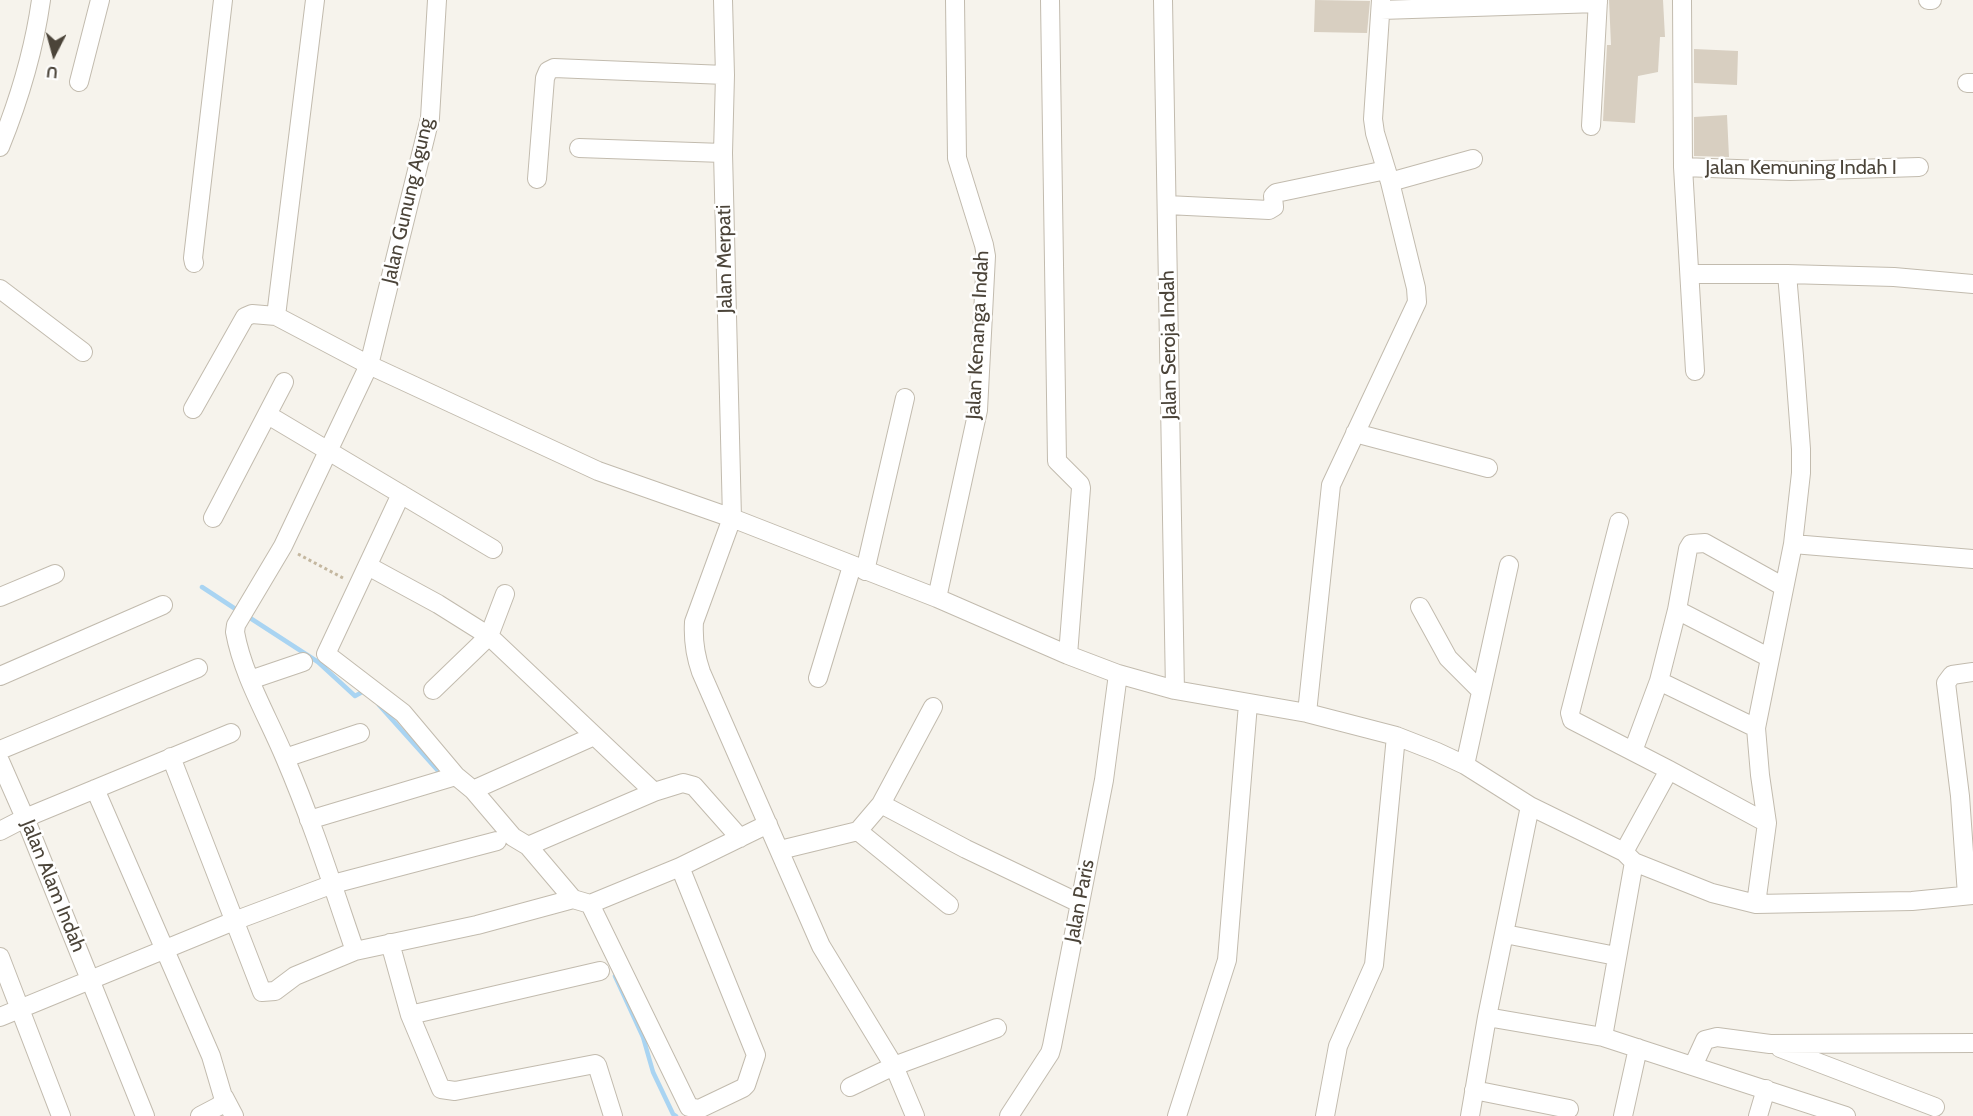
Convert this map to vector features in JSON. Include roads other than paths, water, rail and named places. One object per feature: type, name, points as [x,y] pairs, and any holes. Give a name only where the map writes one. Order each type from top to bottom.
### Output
[{"type":"street","points":[[0,147],[13,116],[28,65],[41,0]]},
{"type":"street","points":[[79,82],[100,0]]},
{"type":"street","points":[[194,263],[223,0]]},
{"type":"street","points":[[276,316],[315,0]]},
{"type":"street","name":"Jalan Gunung Agung","points":[[355,951],[333,884],[285,758],[250,680],[236,638],[236,625],[283,546],[369,365],[428,124],[436,0]]},
{"type":"street","name":"Jalan Merpati","points":[[723,0],[726,75],[723,153],[732,518]]},
{"type":"street","name":"Jalan Kenanga Indah","points":[[937,598],[978,410],[986,256],[957,158],[955,0]]},
{"type":"street","points":[[1050,0],[1057,461],[1080,484],[1081,488],[1068,655]]},
{"type":"street","name":"Jalan Seroja Indah","points":[[1162,0],[1175,690]]},
{"type":"street","points":[[1682,0],[1683,167],[1695,370]]},
{"type":"street","points":[[1307,713],[1330,492],[1334,478],[1417,302],[1416,288],[1373,119],[1381,5],[1598,2],[1591,126]]},
{"type":"street","points":[[537,179],[545,78],[548,71],[554,68],[726,75]]},
{"type":"street","points":[[579,148],[723,153]]},
{"type":"street","points":[[1167,206],[1269,210],[1274,207],[1273,196],[1276,193],[1388,176],[1473,159]]},
{"type":"street","name":"Jalan Kemuning Indah I","points":[[1683,167],[1790,171],[1919,167]]},
{"type":"street","points":[[1690,274],[1894,277],[1973,285]]},
{"type":"street","points":[[1756,904],[1767,823],[1756,728],[1793,544],[1801,472],[1786,274]]},
{"type":"street","points":[[0,289],[83,352]]},
{"type":"street","points":[[193,409],[245,317],[252,314],[276,316],[369,365],[598,471],[732,518],[937,598],[1068,655],[1118,674],[1175,690],[1307,713],[1396,736],[1465,765],[1530,806],[1629,857],[1712,893],[1756,904],[1912,901],[1970,895],[1946,683],[1952,675],[1973,672]]},
{"type":"street","points":[[213,518],[284,382]]},
{"type":"street","points":[[818,678],[858,568],[905,398]]},
{"type":"street","points":[[268,415],[493,549]]},
{"type":"street","points":[[1355,433],[1488,468]]},
{"type":"street","points":[[401,494],[326,654],[403,713],[456,776],[473,790],[513,837],[528,846],[581,902],[689,1107],[699,1109],[743,1088],[756,1055],[680,867]]},
{"type":"street","points":[[732,518],[694,622],[693,637],[700,672],[825,955],[894,1066],[915,1116]]},
{"type":"street","points":[[1619,522],[1570,717],[1574,722],[1767,823]]},
{"type":"street","points":[[1633,751],[1659,681],[1691,544],[1705,543],[1784,587]]},
{"type":"street","points":[[1793,544],[1973,559]]},
{"type":"street","points":[[1465,765],[1509,565]]},
{"type":"street","points":[[368,566],[438,604],[489,636],[654,792]]},
{"type":"street","points":[[0,597],[55,574]]},
{"type":"street","points":[[434,690],[489,636],[505,594]]},
{"type":"street","points":[[0,676],[163,605]]},
{"type":"street","points":[[1420,607],[1448,658],[1481,691]]},
{"type":"street","points":[[1677,610],[1770,658]]},
{"type":"street","points":[[250,680],[303,662]]},
{"type":"street","points":[[0,750],[198,668]]},
{"type":"street","name":"Jalan Paris","points":[[1009,1116],[1050,1053],[1104,780],[1118,674]]},
{"type":"street","points":[[1659,681],[1756,728]]},
{"type":"street","points":[[1177,1116],[1227,960],[1248,704]]},
{"type":"street","points":[[780,850],[858,831],[881,804],[933,707]]},
{"type":"street","points":[[0,831],[25,818],[231,733]]},
{"type":"street","points":[[285,758],[360,733]]},
{"type":"street","points":[[473,790],[594,736]]},
{"type":"street","points":[[1325,1116],[1338,1046],[1374,965],[1396,736]]},
{"type":"street","points":[[171,757],[262,992],[275,991],[295,976],[355,951],[581,902],[680,867],[768,824]]},
{"type":"street","name":"Jalan Alam Indah","points":[[0,761],[91,979],[145,1116]]},
{"type":"street","points":[[1603,1037],[1629,857],[1669,770]]},
{"type":"street","points":[[309,820],[456,776]]},
{"type":"street","points":[[528,846],[654,792],[683,783],[694,786],[740,838]]},
{"type":"street","points":[[95,789],[212,1056],[224,1097],[234,1116]]},
{"type":"street","points":[[881,804],[966,849],[1079,903]]},
{"type":"street","points":[[1470,1116],[1487,1017],[1530,806]]},
{"type":"street","points":[[858,831],[949,905]]},
{"type":"street","points":[[0,1017],[234,921],[333,884],[497,841]]},
{"type":"street","points":[[1505,934],[1616,956]]},
{"type":"street","points":[[390,944],[410,1015],[441,1089],[455,1091],[595,1064],[613,1116]]},
{"type":"street","points":[[0,957],[61,1116]]},
{"type":"street","points":[[410,1015],[600,971]]},
{"type":"street","points":[[1487,1017],[1603,1037],[1846,1116]]},
{"type":"street","points":[[850,1087],[894,1066],[997,1028]]},
{"type":"street","points":[[1693,1066],[1702,1045],[1709,1038],[1718,1037],[1770,1044],[1973,1043]]},
{"type":"street","points":[[1770,1044],[1935,1107]]},
{"type":"street","points":[[1623,1116],[1638,1048]]},
{"type":"street","points":[[1758,1116],[1766,1089]]},
{"type":"street","points":[[1474,1090],[1569,1109]]},
{"type":"street","points":[[200,1116],[219,1106],[224,1101],[224,1097]]},
{"type":"waterway","points":[[202,587],[240,612]]},
{"type":"waterway","points":[[247,616],[318,662],[355,696],[364,691],[366,693]]},
{"type":"waterway","points":[[379,705],[440,773]]},
{"type":"waterway","points":[[615,976],[643,1037],[653,1072],[676,1116]]}]
